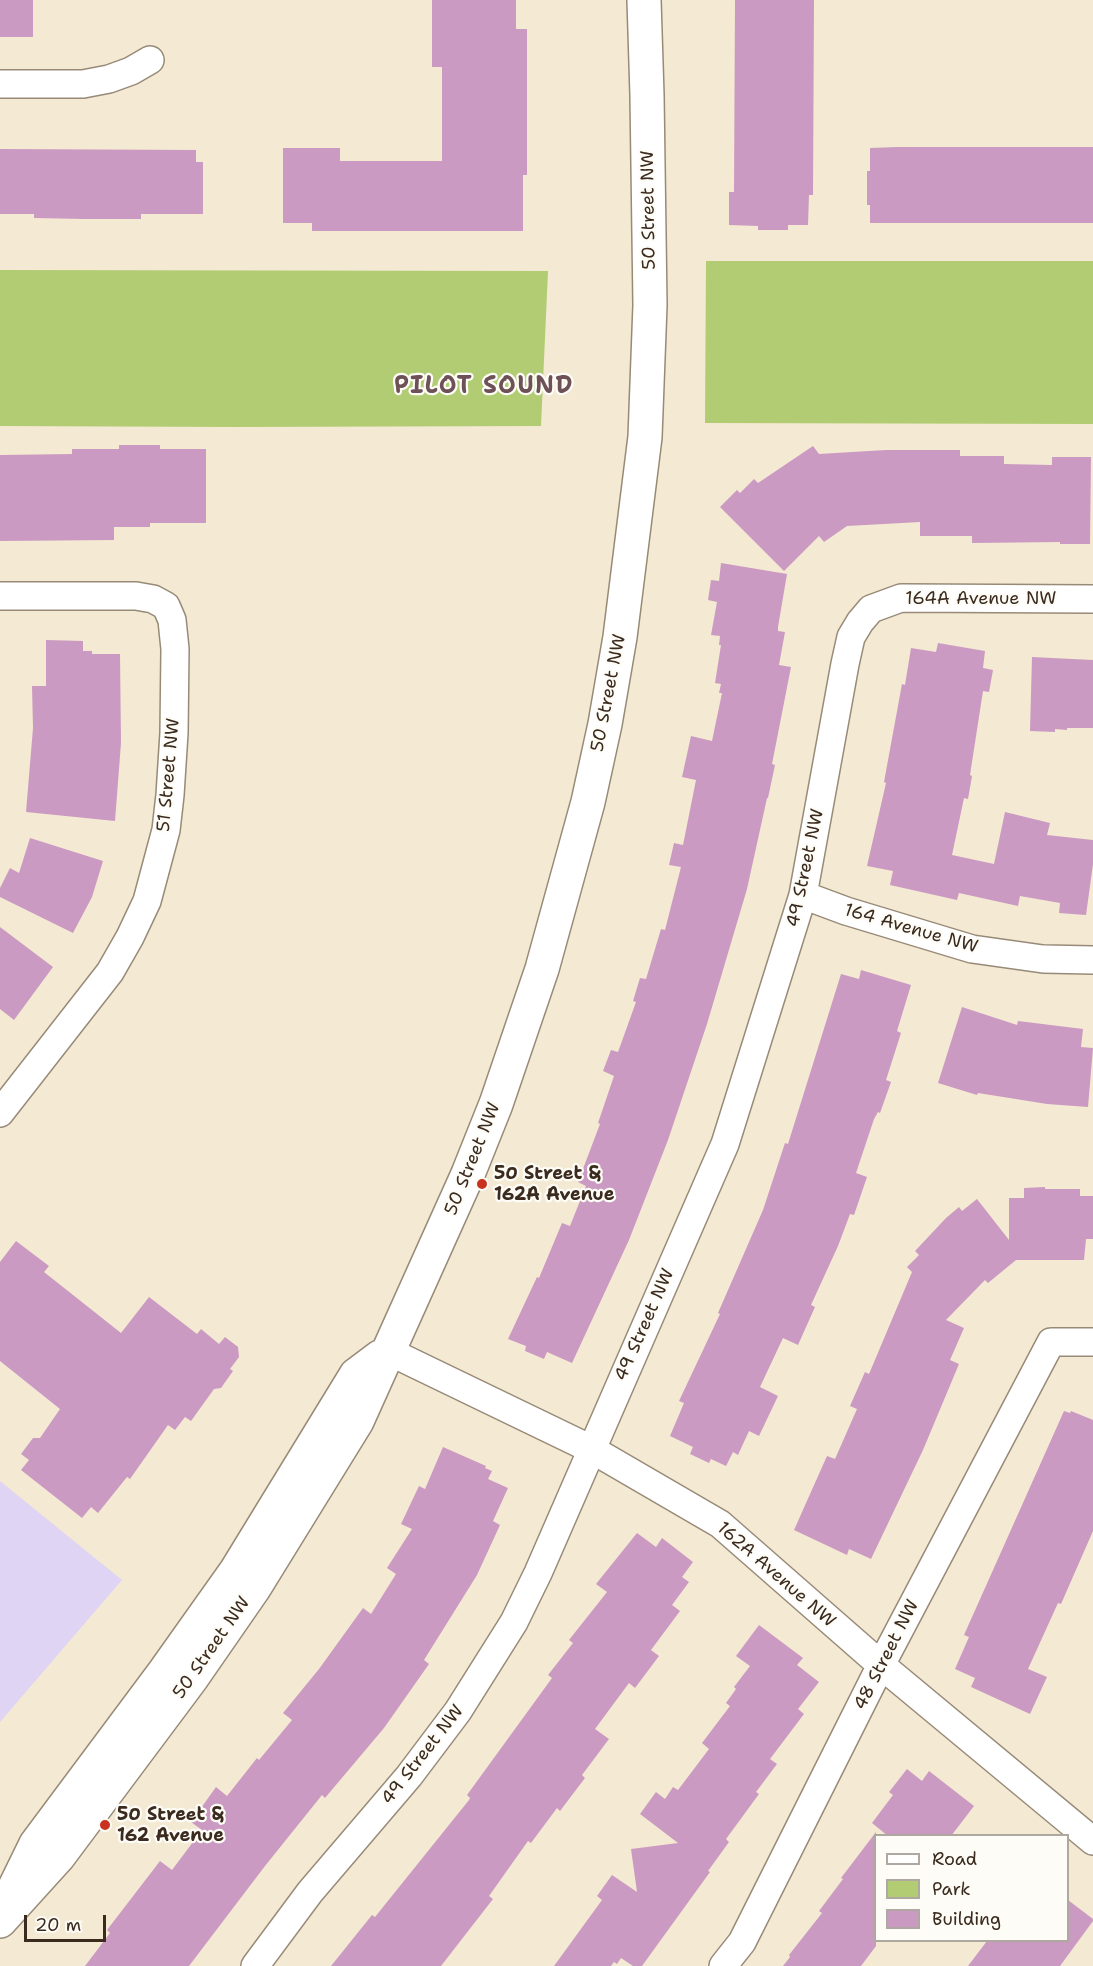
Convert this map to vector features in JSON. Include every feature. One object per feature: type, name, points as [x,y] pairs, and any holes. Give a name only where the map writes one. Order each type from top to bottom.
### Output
[{"type":"main road","name":"50 Street NW","points":[[0,1919],[58,1857],[191,1679],[254,1588],[357,1421],[468,1174],[508,1069],[542,969],[588,802],[605,724],[620,637],[645,437],[650,305],[644,0]]},
{"type":"street","points":[[0,84],[83,84],[109,79],[131,71],[150,60]]},
{"type":"street","name":"51 Street NW","points":[[0,596],[136,596],[153,599],[166,606],[172,620],[175,649],[171,795],[166,830],[147,901],[110,972],[0,1113]]},
{"type":"street","name":"164A Avenue NW","points":[[871,609],[901,598],[1093,599]]},
{"type":"street","name":"49 Street NW","points":[[255,1966],[310,1892],[409,1776],[471,1692],[514,1622],[538,1572],[725,1144],[803,895],[851,637],[871,609]]},
{"type":"street","name":"164 Avenue NW","points":[[803,895],[846,911],[972,949],[1043,959],[1093,960]]},
{"type":"street","name":"48 Street NW","points":[[723,1966],[742,1942],[881,1665],[1050,1342],[1093,1342]]},
{"type":"street","name":"162A Avenue NW","points":[[388,1351],[591,1449],[720,1524],[881,1665],[1093,1841]]},
{"type":"shaded area","points":[[0,1481],[122,1580],[0,1722]]},
{"type":"green space","points":[[706,261],[1093,261],[1093,424],[705,423]]},
{"type":"green space","points":[[0,270],[548,271],[541,426],[0,426]]},
{"type":"building","points":[[0,0],[33,0],[33,37],[0,37]]},
{"type":"building","points":[[432,0],[516,0],[516,29],[527,29],[527,175],[523,175],[523,231],[312,231],[312,223],[283,223],[283,148],[340,148],[340,161],[442,161],[442,67],[432,67]]},
{"type":"building","points":[[735,0],[814,0],[813,195],[809,195],[808,225],[788,225],[788,230],[758,230],[758,226],[729,225],[729,192],[734,192]]},
{"type":"building","points":[[1093,147],[1093,223],[870,223],[870,205],[867,205],[867,171],[870,171],[870,148]]},
{"type":"building","points":[[0,149],[196,150],[196,162],[203,162],[203,214],[141,214],[141,219],[84,219],[34,218],[34,214],[0,214]]},
{"type":"building","points":[[119,445],[160,445],[160,449],[206,449],[206,523],[150,523],[150,527],[114,527],[114,540],[0,541],[0,455],[72,454],[72,449],[119,449]]},
{"type":"building","points":[[813,446],[819,454],[886,450],[960,450],[960,456],[1004,456],[1004,464],[1052,465],[1052,457],[1091,457],[1090,544],[972,543],[972,536],[920,536],[920,522],[847,526],[824,542],[819,536],[784,571],[720,507],[737,490],[740,493],[754,479],[758,483]]},
{"type":"building","points":[[721,563],[787,574],[778,627],[778,631],[785,632],[779,665],[791,667],[772,764],[775,765],[768,798],[747,889],[707,1024],[668,1140],[629,1240],[572,1363],[547,1352],[544,1359],[525,1351],[526,1346],[508,1339],[537,1277],[539,1278],[562,1223],[570,1226],[586,1186],[578,1182],[600,1124],[598,1123],[614,1076],[603,1071],[611,1050],[618,1052],[636,1002],[633,1001],[640,978],[646,979],[661,929],[665,930],[681,867],[669,865],[674,843],[683,845],[696,780],[682,777],[691,736],[712,741],[722,693],[719,693],[721,684],[715,683],[721,645],[719,645],[720,636],[711,635],[717,602],[708,600],[711,580],[719,581]]},
{"type":"building","points":[[46,640],[83,641],[83,651],[92,651],[92,654],[120,654],[121,743],[115,821],[26,812],[33,728],[32,686],[46,686]]},
{"type":"building","points":[[938,643],[985,651],[983,668],[993,670],[989,692],[983,691],[968,799],[964,798],[952,855],[994,864],[1005,812],[1050,823],[1047,835],[1093,840],[1093,864],[1086,915],[1059,913],[1060,903],[1020,896],[1018,906],[959,893],[957,900],[890,885],[893,871],[867,866],[886,783],[884,782],[902,684],[905,685],[911,648],[936,652]]},
{"type":"building","points":[[1032,657],[1093,660],[1093,728],[1055,729],[1055,732],[1030,731]]},
{"type":"building","points":[[30,838],[103,861],[92,897],[73,933],[0,897],[0,888],[10,868],[19,873]]},
{"type":"building","points":[[0,927],[53,967],[14,1020],[0,1009]]},
{"type":"building","points":[[861,970],[911,985],[897,1031],[901,1033],[886,1080],[891,1082],[880,1113],[878,1112],[874,1119],[856,1173],[867,1177],[854,1215],[850,1214],[811,1305],[815,1307],[798,1345],[783,1338],[760,1387],[778,1396],[759,1436],[749,1431],[738,1455],[733,1452],[726,1466],[711,1459],[709,1463],[690,1454],[693,1447],[670,1436],[684,1403],[679,1401],[720,1314],[718,1313],[763,1210],[785,1143],[788,1144],[841,974],[859,979]]},
{"type":"building","points":[[962,1007],[1017,1025],[1018,1021],[1083,1029],[1081,1047],[1093,1048],[1088,1107],[1047,1104],[978,1093],[977,1095],[938,1083]]},
{"type":"building","points":[[1045,1187],[1045,1189],[1080,1189],[1080,1196],[1093,1196],[1093,1239],[1086,1239],[1084,1260],[1016,1260],[988,1283],[985,1280],[946,1320],[964,1328],[950,1360],[959,1364],[923,1450],[871,1559],[849,1549],[847,1555],[794,1530],[827,1456],[835,1459],[857,1409],[850,1406],[865,1372],[869,1374],[912,1272],[907,1267],[919,1255],[915,1251],[959,1207],[962,1211],[977,1199],[1009,1240],[1009,1198],[1024,1198],[1024,1188]]},
{"type":"building","points":[[16,1241],[49,1266],[44,1272],[121,1333],[149,1297],[197,1334],[201,1329],[219,1344],[225,1337],[238,1347],[239,1357],[230,1369],[233,1371],[221,1388],[214,1389],[191,1421],[185,1417],[175,1430],[168,1425],[130,1479],[127,1477],[98,1513],[91,1507],[82,1518],[21,1470],[29,1460],[21,1454],[33,1438],[40,1438],[60,1409],[0,1361],[0,1262]]},
{"type":"building","points":[[1064,1411],[1070,1413],[1071,1411],[1093,1420],[1093,1531],[1061,1604],[1058,1603],[1028,1669],[1047,1677],[1030,1714],[971,1687],[975,1678],[955,1669],[969,1637],[964,1635]]},
{"type":"building","points":[[443,1447],[486,1466],[485,1468],[492,1471],[488,1479],[508,1488],[493,1521],[500,1525],[477,1575],[424,1660],[429,1664],[384,1728],[325,1798],[322,1795],[189,1966],[85,1966],[110,1933],[107,1930],[160,1861],[172,1870],[202,1830],[191,1822],[216,1787],[227,1796],[257,1758],[259,1760],[292,1720],[283,1713],[319,1669],[363,1608],[371,1614],[396,1574],[387,1568],[412,1529],[401,1524],[419,1486],[425,1489]]},
{"type":"building","points":[[637,1533],[656,1547],[662,1538],[693,1562],[682,1577],[689,1582],[672,1605],[680,1611],[651,1650],[659,1656],[635,1688],[629,1683],[595,1729],[609,1739],[582,1775],[585,1778],[560,1811],[557,1808],[531,1843],[528,1841],[489,1896],[493,1899],[441,1966],[331,1966],[372,1915],[375,1917],[469,1800],[467,1795],[552,1678],[548,1675],[573,1643],[569,1640],[607,1592],[596,1584]]},
{"type":"building","points":[[759,1625],[803,1658],[797,1665],[819,1682],[798,1709],[804,1714],[770,1759],[777,1764],[756,1792],[759,1794],[726,1839],[729,1842],[708,1871],[710,1872],[642,1966],[633,1966],[621,1958],[617,1964],[614,1962],[611,1966],[554,1966],[602,1900],[597,1896],[612,1875],[637,1892],[631,1849],[678,1843],[640,1814],[656,1792],[665,1799],[673,1787],[678,1790],[709,1749],[702,1743],[730,1706],[726,1703],[736,1689],[734,1687],[750,1666],[736,1656]]},
{"type":"building","points":[[907,1769],[922,1781],[929,1771],[974,1806],[953,1834],[886,1834],[872,1823],[893,1795],[889,1792]]},
{"type":"building","points":[[874,1835],[874,1942],[876,1946],[861,1966],[783,1966],[822,1913],[819,1911],[843,1879],[841,1878]]},
{"type":"building","points":[[1069,1901],[1093,1919],[1060,1966],[968,1966],[986,1942],[1069,1942]]},
{"type":"place","name":"50 Street & 162A Avenue","points":[[482,1184]]},
{"type":"place","name":"50 Street & 162 Avenue","points":[[105,1825]]},
{"type":"district","name":"PILOT SOUND","points":[[484,387]]}]
